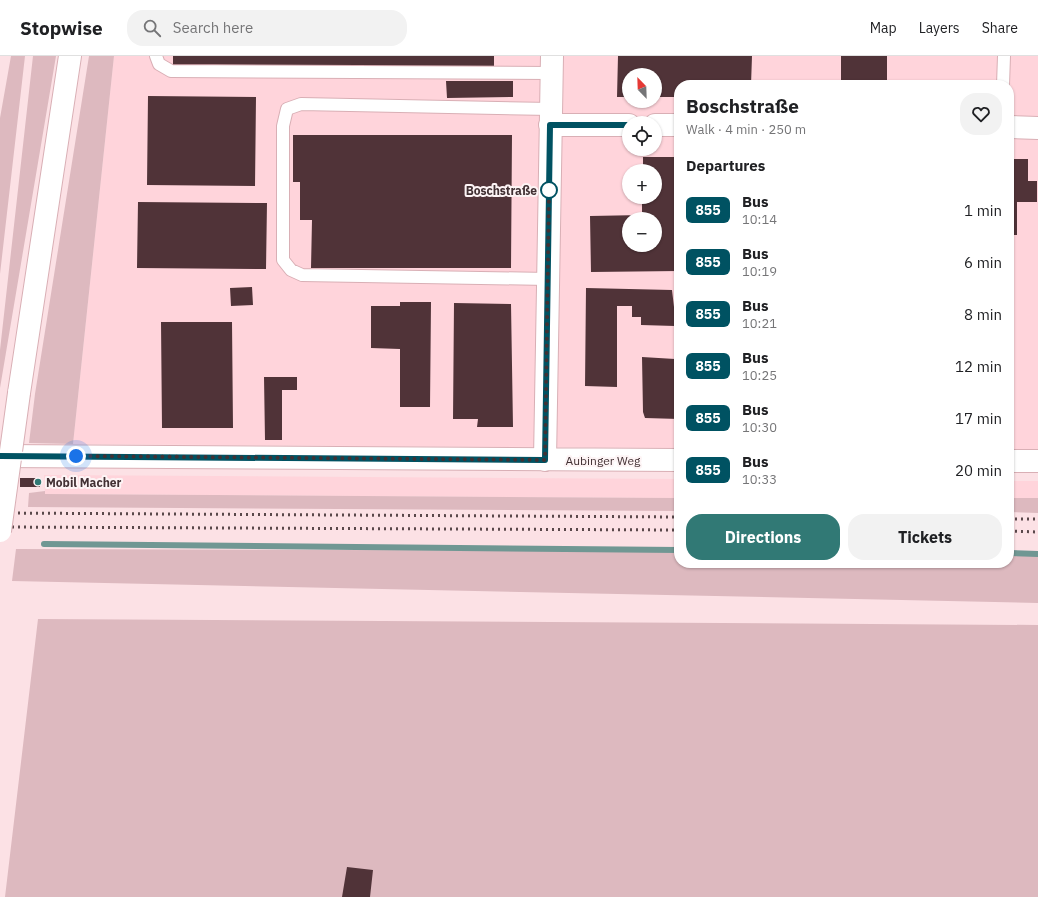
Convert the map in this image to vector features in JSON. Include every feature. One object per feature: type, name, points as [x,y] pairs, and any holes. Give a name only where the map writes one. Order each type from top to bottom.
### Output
[{"type":"street","points":[[0,531],[19,392],[70,56]]},
{"type":"street","points":[[545,460],[551,65]]},
{"type":"street","points":[[551,117],[622,124]]},
{"type":"street","points":[[662,125],[674,125]]},
{"type":"street","points":[[1014,127],[1038,128]]},
{"type":"street","name":"Aubinger Weg","points":[[0,456],[674,460]]},
{"type":"street","points":[[1014,461],[1038,461]]},
{"type":"lane","points":[[156,56],[159,64],[171,71],[551,65]]},
{"type":"lane","points":[[1003,80],[1004,56]]},
{"type":"lane","points":[[548,279],[302,274],[291,270],[283,260],[283,126],[287,109],[301,104],[551,117]]},
{"type":"shaded area","points":[[11,56],[25,56],[0,274],[0,118]]},
{"type":"shaded area","points":[[33,56],[56,56],[0,388],[0,350]]},
{"type":"shaded area","points":[[89,56],[114,56],[73,444],[29,443],[35,394]]},
{"type":"shaded area","points":[[114,56],[1038,56],[1038,450],[1014,450],[1014,80],[674,80],[674,448],[73,444]]},
{"type":"shaded area","points":[[44,475],[674,479],[674,498],[45,494]]},
{"type":"shaded area","points":[[1014,481],[1038,481],[1038,498],[1014,498]]},
{"type":"shaded area","points":[[45,491],[45,494],[674,498],[674,511],[28,507],[29,493]]},
{"type":"shaded area","points":[[1014,498],[1038,498],[1038,513],[1014,512]]},
{"type":"shaded area","points":[[16,549],[674,551],[674,568],[1014,568],[1014,551],[1038,551],[1038,603],[12,581]]},
{"type":"shaded area","points":[[38,619],[1038,625],[1038,897],[5,897]]},
{"type":"building","points":[[173,56],[494,56],[494,67],[173,66]]},
{"type":"building","points":[[618,56],[752,56],[751,80],[674,80],[674,97],[662,97],[662,68],[622,68],[622,97],[617,97]]},
{"type":"building","points":[[841,56],[887,56],[887,80],[841,80]]},
{"type":"building","points":[[446,81],[513,81],[513,97],[447,98]]},
{"type":"building","points":[[148,96],[256,97],[255,186],[147,185]]},
{"type":"building","points":[[293,135],[512,135],[511,268],[311,268],[312,220],[300,220],[300,182],[293,182]]},
{"type":"building","points":[[643,157],[674,157],[674,271],[591,272],[590,216],[622,215],[622,252],[662,252],[662,212],[642,212],[642,204],[662,204],[662,164],[643,164]]},
{"type":"building","points":[[1014,159],[1028,159],[1028,181],[1037,181],[1037,202],[1017,202],[1017,235],[1014,235]]},
{"type":"building","points":[[138,202],[267,203],[266,269],[137,268]]},
{"type":"building","points":[[252,287],[253,305],[231,306],[230,288]]},
{"type":"building","points":[[586,288],[672,290],[674,326],[641,325],[641,317],[632,317],[632,306],[617,306],[617,387],[585,386]]},
{"type":"building","points":[[400,302],[431,302],[430,407],[400,407],[400,349],[371,348],[371,306],[400,306]]},
{"type":"building","points":[[454,303],[511,304],[513,427],[477,427],[478,419],[453,419]]},
{"type":"building","points":[[161,322],[232,322],[233,428],[162,428]]},
{"type":"building","points":[[642,357],[674,359],[674,419],[645,418],[643,412]]},
{"type":"building","points":[[264,377],[297,377],[297,390],[282,390],[282,440],[265,440]]},
{"type":"building","points":[[20,478],[40,478],[40,487],[20,487]]},
{"type":"building","points":[[347,867],[373,870],[370,897],[342,897]]},
{"type":"waterway","points":[[44,544],[674,550]]},
{"type":"waterway","points":[[1014,553],[1038,554]]},
{"type":"railway","points":[[0,513],[674,517]]},
{"type":"railway","points":[[1014,519],[1038,519]]},
{"type":"railway","points":[[0,527],[674,530]]},
{"type":"railway","points":[[1014,531],[1038,532]]},
{"type":"bus line","name":"855","points":[[0,456],[545,460],[550,125],[622,125]]},
{"type":"place","name":"Boschstraße","points":[[549,190]]},
{"type":"place","name":"Mobil Macher","points":[[38,482]]},
{"type":"route","points":[[76,456],[545,460],[549,190]]}]
